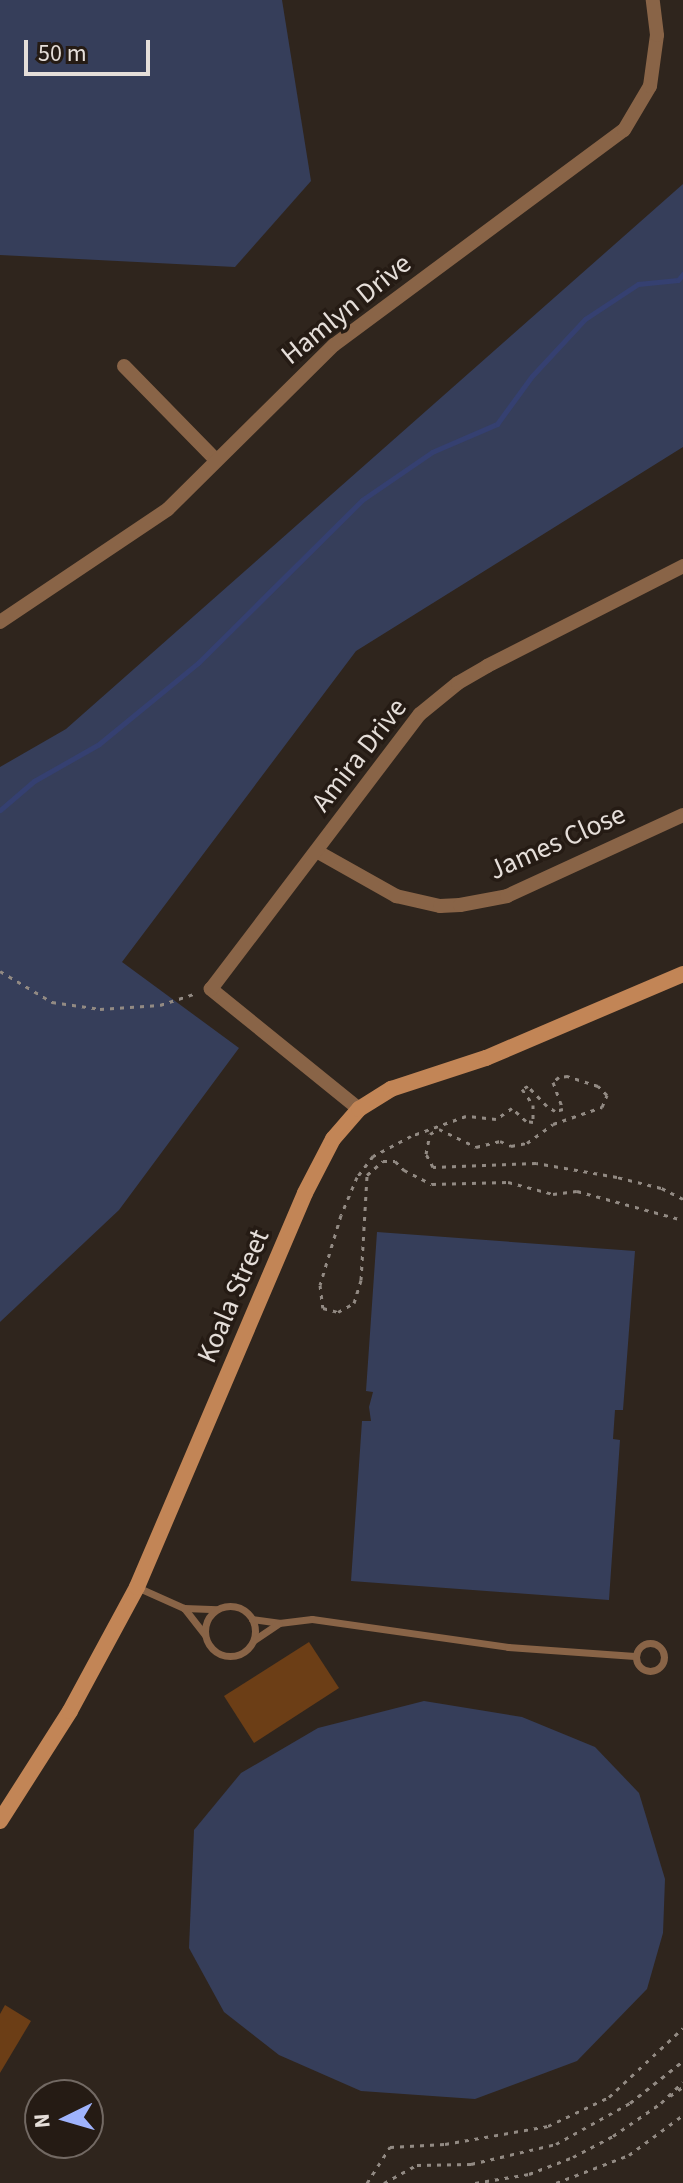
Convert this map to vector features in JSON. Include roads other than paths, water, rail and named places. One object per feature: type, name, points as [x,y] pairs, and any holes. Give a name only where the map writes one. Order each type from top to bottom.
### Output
[{"type":"street","name":"Hamlyn Drive","points":[[0,622],[168,509],[334,345],[624,130],[650,86],[657,35],[653,0]]},
{"type":"street","points":[[124,366],[216,460]]},
{"type":"street","name":"Amira Drive","points":[[359,1109],[211,989],[318,852],[395,745],[440,697],[487,666],[683,566]]},
{"type":"street","name":"James Close","points":[[318,852],[396,896],[440,906],[460,905],[507,896],[683,815]]},
{"type":"street","name":"Koala Street","points":[[0,1821],[70,1711],[137,1587],[324,1152],[359,1109],[391,1089],[486,1058],[683,974]]},
{"type":"lane","points":[[137,1587],[184,1608],[240,1608],[252,1619],[279,1623],[312,1619],[508,1647],[635,1656]]},
{"type":"lane","points":[[184,1608],[214,1650],[228,1656],[243,1653],[279,1623]]},
{"type":"lane","points":[[206,1637],[207,1622],[217,1609]]},
{"type":"lane","points":[[252,1619],[253,1642]]},
{"type":"lane","points":[[652,1643],[662,1649],[664,1660],[657,1670],[645,1671],[637,1664],[635,1656],[641,1646],[652,1643]]},
{"type":"waterway","points":[[0,810],[34,781],[99,744],[198,663],[362,500],[432,452],[497,424],[532,376],[585,319],[638,284],[678,280],[683,274]]}]
